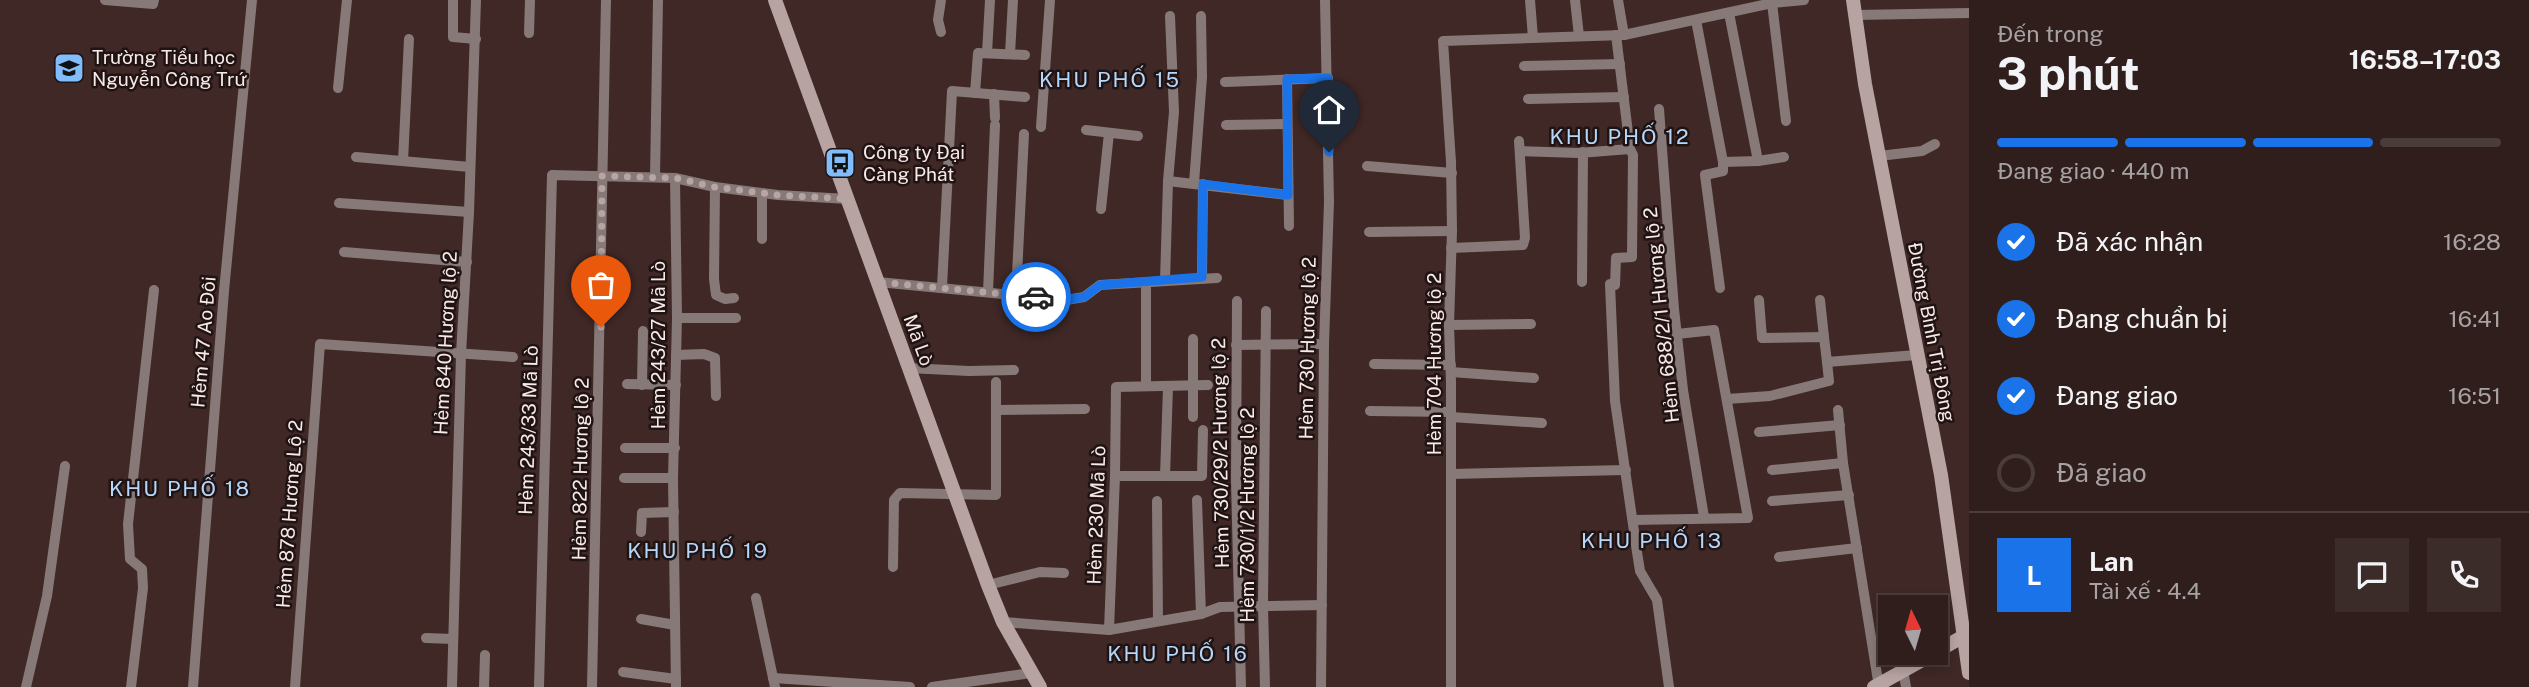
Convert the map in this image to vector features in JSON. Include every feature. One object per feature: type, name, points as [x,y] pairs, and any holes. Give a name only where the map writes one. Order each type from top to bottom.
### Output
[{"type":"main road","name":"Mã Lò","points":[[775,0],[988,585],[1003,622],[1040,687]]},
{"type":"main road","name":"Đường Bình Trị Đông","points":[[1854,7],[1879,156],[1941,475],[1966,635],[1969,673]]},
{"type":"main road","points":[[1948,645],[1966,635]]},
{"type":"main road","points":[[1877,686],[1912,665]]},
{"type":"street","points":[[105,0],[153,4],[154,0]]},
{"type":"street","name":"Hẻm 47 Ao Đôi","points":[[193,687],[224,291],[252,0]]},
{"type":"street","points":[[338,88],[346,0]]},
{"type":"street","points":[[453,0],[453,37],[476,39]]},
{"type":"street","name":"Hẻm 840 Hương lộ 2","points":[[452,687],[461,354],[476,0]]},
{"type":"street","points":[[529,33],[530,0]]},
{"type":"street","name":"Hẻm 822 Hương lộ 2","points":[[592,687],[606,0]]},
{"type":"street","points":[[655,177],[659,0]]},
{"type":"street","points":[[941,32],[938,20],[942,0]]},
{"type":"street","points":[[987,53],[990,0]]},
{"type":"street","points":[[1010,54],[1013,0]]},
{"type":"street","points":[[1041,127],[1050,0]]},
{"type":"street","points":[[1530,0],[1533,37],[1620,35],[1729,13],[1742,5],[1804,0]]},
{"type":"street","points":[[1575,0],[1579,36]]},
{"type":"street","points":[[1618,0],[1620,64],[1630,149],[1633,155],[1632,257],[1616,258],[1615,285],[1610,284],[1615,401],[1640,570],[1657,600],[1669,687]]},
{"type":"street","points":[[1764,3],[1786,121]]},
{"type":"street","name":"Hẻm 730 Hương lộ 2","points":[[1321,687],[1324,344],[1329,202],[1326,5]]},
{"type":"street","points":[[1854,7],[1969,13]]},
{"type":"street","points":[[1729,13],[1758,161]]},
{"type":"street","points":[[1165,281],[1168,181],[1174,112],[1170,16]]},
{"type":"street","points":[[1200,16],[1202,76],[1198,184],[1202,277]]},
{"type":"street","points":[[1696,20],[1723,162],[1723,171],[1705,175],[1720,288]]},
{"type":"street","name":"Hẻm 704 Hương lộ 2","points":[[1451,687],[1449,325],[1452,231],[1443,41],[1533,37]]},
{"type":"street","points":[[403,161],[409,39]]},
{"type":"street","points":[[975,93],[978,52],[1025,55]]},
{"type":"street","points":[[1524,66],[1620,64]]},
{"type":"street","points":[[1226,82],[1328,78]]},
{"type":"street","points":[[1287,79],[1289,226]]},
{"type":"street","points":[[942,287],[952,91],[1025,97]]},
{"type":"street","points":[[988,292],[994,94]]},
{"type":"street","points":[[1528,99],[1624,97]]},
{"type":"street","name":"Hẻm 688/2/1 Hương lộ 2","points":[[1659,110],[1676,334],[1704,517]]},
{"type":"street","points":[[1226,125],[1287,124]]},
{"type":"street","points":[[1086,131],[1138,136]]},
{"type":"street","points":[[1101,209],[1109,133]]},
{"type":"street","points":[[1016,295],[1024,134]]},
{"type":"street","points":[[1879,156],[1922,150],[1935,144]]},
{"type":"street","points":[[1451,248],[1522,245],[1525,239],[1519,146],[1583,152],[1630,149]]},
{"type":"street","points":[[1582,282],[1583,152]]},
{"type":"street","points":[[356,157],[470,167]]},
{"type":"street","points":[[1723,162],[1784,157]]},
{"type":"street","points":[[1367,166],[1451,173]]},
{"type":"street","name":"Hẻm 243/33 Mã Lò","points":[[539,687],[552,175],[602,176]]},
{"type":"street","points":[[602,176],[675,178],[762,193],[848,199]]},
{"type":"street","name":"Hẻm 243/27 Mã Lò","points":[[675,178],[677,318],[673,478],[676,683]]},
{"type":"street","points":[[1168,181],[1288,195]]},
{"type":"street","points":[[715,187],[716,295],[725,299],[734,298]]},
{"type":"street","points":[[762,193],[762,239]]},
{"type":"street","points":[[339,203],[469,212]]},
{"type":"street","points":[[1369,232],[1452,231]]},
{"type":"street","points":[[344,252],[467,262]]},
{"type":"street","points":[[878,282],[1066,300],[1084,297],[1100,285],[1217,278]]},
{"type":"street","points":[[1146,282],[1146,385]]},
{"type":"street","points":[[131,687],[143,588],[142,569],[130,559],[128,524],[154,290]]},
{"type":"street","points":[[1759,300],[1762,338],[1824,337]]},
{"type":"street","points":[[1727,400],[1770,396],[1829,381],[1820,300]]},
{"type":"street","name":"Hẻm 730/29/2 Hương lộ 2","points":[[1237,301],[1236,480],[1241,687]]},
{"type":"street","name":"Hẻm 730/1/2 Hương lộ 2","points":[[1265,687],[1263,605],[1266,311]]},
{"type":"street","points":[[677,318],[736,318]]},
{"type":"street","points":[[1449,325],[1531,324]]},
{"type":"street","points":[[1633,520],[1748,517],[1714,330],[1676,334]]},
{"type":"street","points":[[642,385],[643,331]]},
{"type":"street","points":[[1193,339],[1193,416]]},
{"type":"street","name":"Hẻm 878 Hương Lộ 2","points":[[295,687],[320,344],[461,354]]},
{"type":"street","points":[[1236,345],[1324,344]]},
{"type":"street","points":[[461,354],[513,357]]},
{"type":"street","points":[[676,355],[704,354],[715,358],[716,396]]},
{"type":"street","points":[[1827,362],[1917,355]]},
{"type":"street","points":[[1374,364],[1534,378]]},
{"type":"street","points":[[908,368],[1014,370]]},
{"type":"street","points":[[892,566],[894,499],[900,493],[996,495],[996,382]]},
{"type":"street","points":[[627,384],[676,385]]},
{"type":"street","name":"Hẻm 230 Mã Lò","points":[[1109,630],[1116,387],[1208,385]]},
{"type":"street","points":[[1165,476],[1168,387]]},
{"type":"street","points":[[996,410],[1085,409]]},
{"type":"street","points":[[1370,411],[1542,423]]},
{"type":"street","points":[[1838,411],[1843,463],[1877,686]]},
{"type":"street","points":[[1759,432],[1840,425]]},
{"type":"street","points":[[1115,476],[1202,476],[1203,430]]},
{"type":"street","points":[[625,448],[675,448]]},
{"type":"street","points":[[1772,470],[1843,463]]},
{"type":"street","points":[[26,687],[47,596],[65,466]]},
{"type":"street","points":[[1451,474],[1626,470]]},
{"type":"street","points":[[624,478],[673,478]]},
{"type":"street","points":[[1772,501],[1849,495]]},
{"type":"street","points":[[1196,500],[1201,614]]},
{"type":"street","points":[[1157,501],[1158,621]]},
{"type":"street","points":[[642,532],[642,513],[674,512]]},
{"type":"street","points":[[1779,557],[1857,548]]},
{"type":"street","points":[[988,585],[1040,572],[1063,573]]},
{"type":"street","points":[[756,598],[774,682],[910,687]]},
{"type":"street","points":[[1003,622],[1109,630],[1201,614],[1220,607],[1322,605]]},
{"type":"street","points":[[641,619],[676,625]]},
{"type":"street","points":[[426,638],[453,639]]},
{"type":"street","points":[[484,687],[485,655]]},
{"type":"street","points":[[1903,670],[1906,687]]},
{"type":"street","points":[[624,672],[676,683]]},
{"type":"street","points":[[932,687],[1031,673]]},
{"type":"way so far","points":[[601,327],[602,176],[675,178],[715,187],[778,195],[848,199],[878,282],[1036,297]]},
{"type":"place","name":"Trường Tiểu học Nguyễn Công Trứ","points":[[69,68]]},
{"type":"place","name":"Công ty Đại Càng Phát","points":[[840,163]]},
{"type":"district","name":"KHU PHỐ 15","points":[[1110,79]]},
{"type":"district","name":"KHU PHỐ 12","points":[[1620,136]]},
{"type":"district","name":"KHU PHỐ 18","points":[[180,488]]},
{"type":"district","name":"KHU PHỐ 13","points":[[1652,540]]},
{"type":"district","name":"KHU PHỐ 19","points":[[698,550]]},
{"type":"district","name":"KHU PHỐ 16","points":[[1178,653]]},
{"type":"route","points":[[1036,297],[1066,300],[1084,297],[1100,285],[1202,277],[1203,184],[1288,195],[1287,79],[1328,78],[1329,152]]}]
